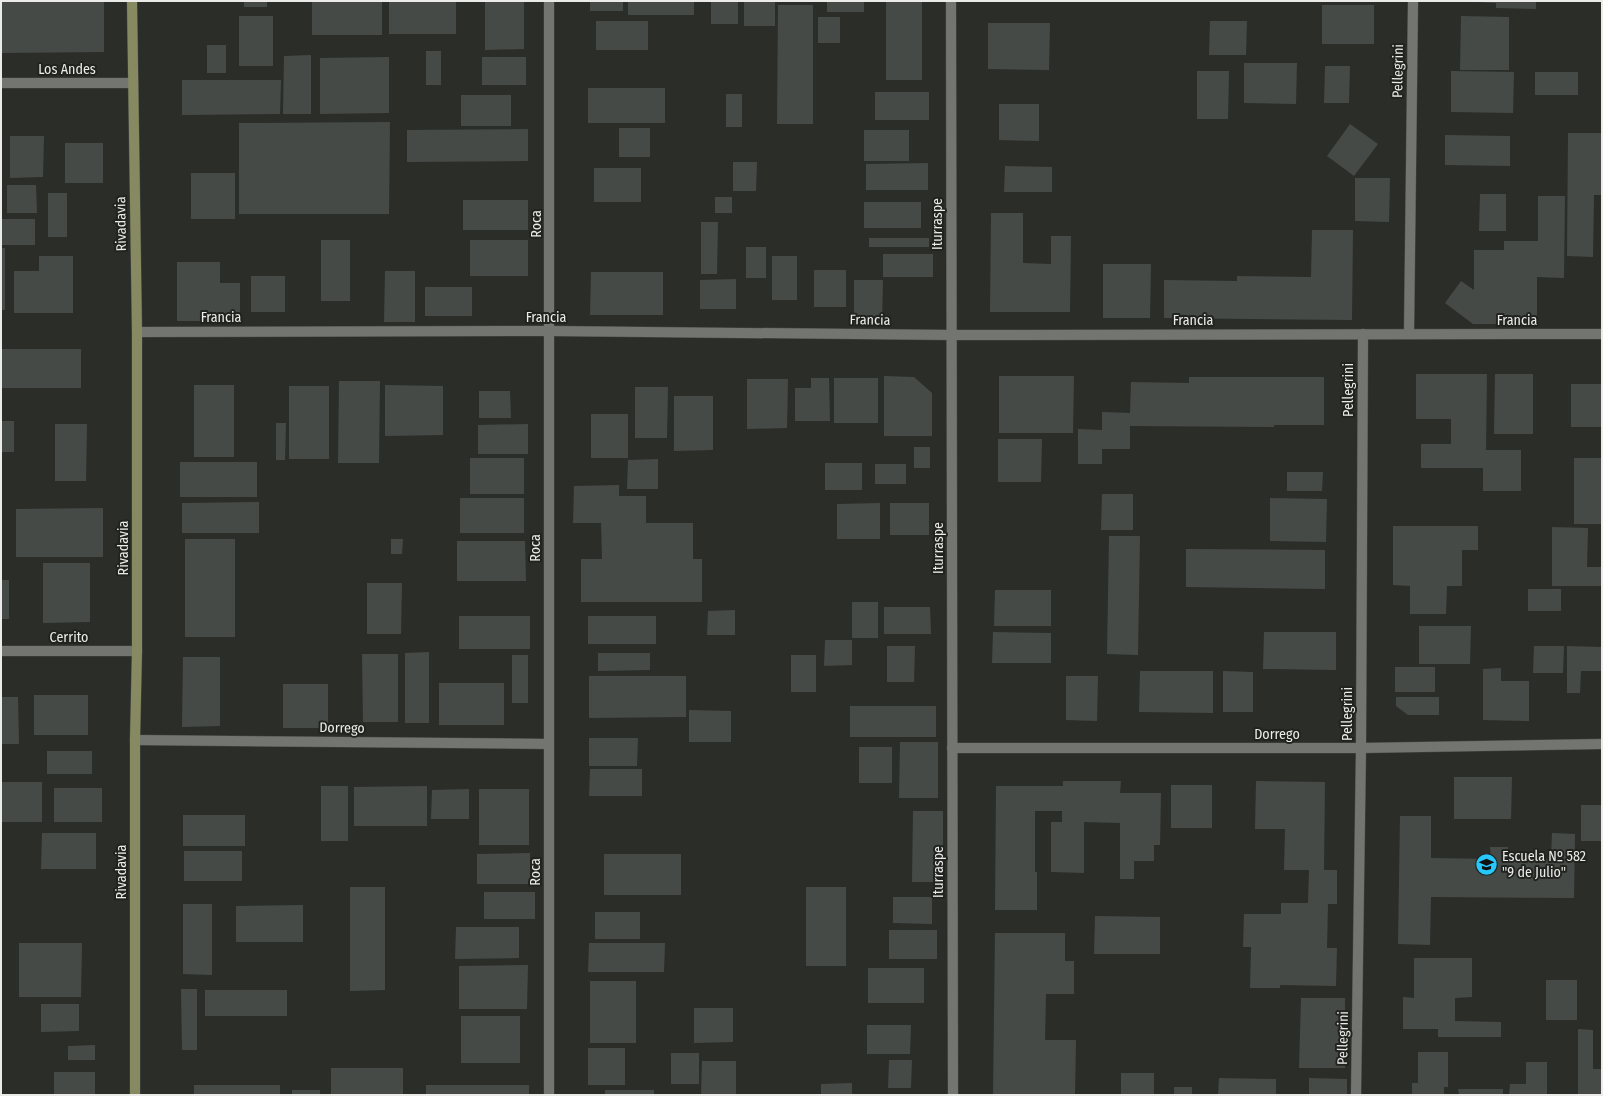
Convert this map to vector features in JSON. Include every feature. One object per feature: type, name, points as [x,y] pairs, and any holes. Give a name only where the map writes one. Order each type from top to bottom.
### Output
[{"type":"street","name":"Rivadavia","points":[[132,1],[132,83],[137,332],[135,1095]]},
{"type":"street","name":"Roca","points":[[549,1],[549,1095]]},
{"type":"street","name":"Iturraspe","points":[[951,1],[953,1095]]},
{"type":"street","name":"Pellegrini","points":[[1409,334],[1413,1]]},
{"type":"street","name":"Los Andes","points":[[1,83],[132,83]]},
{"type":"street","name":"Francia","points":[[137,332],[550,331],[952,335],[1602,334]]},
{"type":"street","name":"Pellegrini","points":[[1356,1095],[1361,748],[1363,334]]},
{"type":"street","name":"Cerrito","points":[[1,652],[137,651]]},
{"type":"street","name":"Dorrego","points":[[135,740],[549,744]]},
{"type":"street","name":"Dorrego","points":[[952,748],[1361,748],[1602,744]]},
{"type":"building","points":[[1,1],[104,1],[104,52],[1,53]]},
{"type":"building","points":[[244,1],[267,1],[267,7],[244,7]]},
{"type":"building","points":[[312,1],[382,1],[382,35],[312,35]]},
{"type":"building","points":[[389,1],[456,1],[456,34],[389,34]]},
{"type":"building","points":[[485,1],[524,1],[524,49],[485,50]]},
{"type":"building","points":[[590,1],[623,1],[623,11],[590,11]]},
{"type":"building","points":[[628,1],[694,1],[694,15],[628,15]]},
{"type":"building","points":[[711,1],[738,1],[738,24],[711,24]]},
{"type":"building","points":[[744,1],[775,1],[775,26],[744,26]]},
{"type":"building","points":[[827,1],[864,1],[864,12],[827,12]]},
{"type":"building","points":[[886,1],[922,1],[922,80],[886,80]]},
{"type":"building","points":[[1477,1],[1536,1],[1536,9],[1496,8],[1496,3]]},
{"type":"building","points":[[778,5],[813,5],[813,124],[777,124]]},
{"type":"building","points":[[1322,5],[1374,5],[1374,44],[1322,44]]},
{"type":"building","points":[[239,16],[273,16],[273,66],[239,66]]},
{"type":"building","points":[[1461,16],[1509,17],[1509,70],[1460,70]]},
{"type":"building","points":[[818,17],[840,17],[840,43],[818,43]]},
{"type":"building","points":[[596,21],[648,21],[648,50],[596,50]]},
{"type":"building","points":[[1210,21],[1247,21],[1246,55],[1209,55]]},
{"type":"building","points":[[988,23],[1050,23],[1049,70],[988,69]]},
{"type":"building","points":[[207,45],[226,45],[226,73],[207,73]]},
{"type":"building","points":[[426,51],[441,51],[441,85],[426,85]]},
{"type":"building","points":[[311,55],[311,114],[283,114],[284,56]]},
{"type":"building","points":[[389,57],[389,113],[320,114],[320,58]]},
{"type":"building","points":[[482,57],[526,57],[526,85],[482,85]]},
{"type":"building","points":[[1244,63],[1297,63],[1296,104],[1244,103]]},
{"type":"building","points":[[1325,66],[1350,66],[1349,103],[1324,103]]},
{"type":"building","points":[[1197,71],[1229,71],[1228,119],[1197,119]]},
{"type":"building","points":[[1451,71],[1514,72],[1513,113],[1451,112]]},
{"type":"building","points":[[1535,72],[1578,72],[1578,95],[1535,95]]},
{"type":"building","points":[[182,80],[281,80],[280,114],[182,115]]},
{"type":"building","points":[[588,88],[665,88],[665,123],[588,123]]},
{"type":"building","points":[[875,92],[929,92],[929,120],[875,120]]},
{"type":"building","points":[[726,94],[742,94],[742,127],[726,127]]},
{"type":"building","points":[[461,95],[511,95],[511,126],[461,126]]},
{"type":"building","points":[[999,104],[1039,104],[1039,141],[999,140]]},
{"type":"building","points":[[390,122],[389,214],[239,214],[239,123]]},
{"type":"building","points":[[1350,124],[1378,144],[1354,176],[1327,156]]},
{"type":"building","points":[[619,128],[650,128],[650,157],[619,157]]},
{"type":"building","points":[[528,129],[528,161],[407,162],[407,130]]},
{"type":"building","points":[[864,130],[909,130],[909,161],[864,161]]},
{"type":"building","points":[[1568,133],[1602,133],[1602,195],[1594,195],[1593,257],[1567,256]]},
{"type":"building","points":[[1445,135],[1510,136],[1510,166],[1445,165]]},
{"type":"building","points":[[10,136],[44,136],[43,177],[10,178]]},
{"type":"building","points":[[65,143],[103,143],[103,183],[65,183]]},
{"type":"building","points":[[733,162],[757,162],[756,191],[733,191]]},
{"type":"building","points":[[928,163],[928,190],[866,190],[866,164]]},
{"type":"building","points":[[1005,166],[1052,167],[1052,192],[1004,192]]},
{"type":"building","points":[[594,168],[641,168],[641,202],[594,202]]},
{"type":"building","points":[[191,173],[235,173],[235,219],[191,219]]},
{"type":"building","points":[[1355,178],[1390,178],[1389,222],[1355,221]]},
{"type":"building","points":[[7,185],[36,185],[37,213],[7,213]]},
{"type":"building","points":[[48,193],[67,193],[67,237],[48,237]]},
{"type":"building","points":[[1480,194],[1506,194],[1506,231],[1479,231]]},
{"type":"building","points":[[1538,196],[1565,196],[1564,278],[1537,277],[1537,324],[1473,324],[1445,303],[1461,281],[1474,290],[1474,250],[1504,250],[1504,241],[1538,241]]},
{"type":"building","points":[[715,197],[732,197],[732,213],[715,213]]},
{"type":"building","points":[[463,200],[528,200],[528,230],[463,230]]},
{"type":"building","points":[[864,202],[921,202],[921,228],[864,228]]},
{"type":"building","points":[[991,213],[1023,213],[1023,263],[1051,264],[1051,236],[1071,236],[1070,312],[990,312]]},
{"type":"building","points":[[1,219],[35,219],[35,245],[1,245]]},
{"type":"building","points":[[701,222],[718,222],[717,274],[701,274]]},
{"type":"building","points":[[1312,230],[1353,230],[1352,320],[1164,318],[1164,280],[1237,281],[1237,276],[1311,277]]},
{"type":"building","points":[[869,238],[929,238],[929,247],[869,247]]},
{"type":"building","points":[[321,240],[350,240],[350,301],[321,301]]},
{"type":"building","points":[[470,240],[528,240],[528,276],[470,276]]},
{"type":"building","points":[[746,247],[766,247],[766,278],[746,278]]},
{"type":"building","points":[[1,248],[5,248],[5,310],[1,310]]},
{"type":"building","points":[[883,254],[933,254],[933,277],[883,277]]},
{"type":"building","points":[[39,256],[73,256],[73,313],[14,313],[14,271],[39,271]]},
{"type":"building","points":[[772,256],[797,256],[797,300],[772,300]]},
{"type":"building","points":[[177,262],[220,262],[220,283],[240,283],[240,321],[177,321]]},
{"type":"building","points":[[1103,264],[1151,264],[1150,318],[1103,318]]},
{"type":"building","points":[[814,270],[846,270],[846,307],[814,307]]},
{"type":"building","points":[[385,271],[415,271],[415,322],[384,322]]},
{"type":"building","points":[[591,272],[663,272],[663,315],[590,315]]},
{"type":"building","points":[[251,276],[285,276],[285,312],[251,312]]},
{"type":"building","points":[[736,279],[736,309],[700,309],[700,280]]},
{"type":"building","points":[[854,280],[883,280],[882,325],[854,325]]},
{"type":"building","points":[[425,287],[472,287],[472,316],[425,316]]},
{"type":"building","points":[[1,349],[81,349],[81,388],[1,388]]},
{"type":"building","points":[[1416,374],[1487,374],[1486,450],[1521,450],[1521,491],[1483,491],[1483,468],[1421,468],[1421,444],[1451,444],[1451,419],[1416,419]]},
{"type":"building","points":[[1495,374],[1533,374],[1533,434],[1494,434]]},
{"type":"building","points":[[884,376],[914,377],[932,393],[932,436],[884,436]]},
{"type":"building","points":[[999,376],[1074,376],[1073,433],[999,433]]},
{"type":"building","points":[[1189,377],[1324,377],[1324,425],[1274,425],[1274,427],[1130,426],[1130,449],[1102,449],[1102,464],[1078,464],[1078,429],[1102,430],[1102,412],[1130,413],[1131,382],[1189,383]]},
{"type":"building","points":[[811,378],[829,378],[830,421],[795,421],[795,388],[811,388]]},
{"type":"building","points":[[834,378],[878,378],[878,423],[834,423]]},
{"type":"building","points":[[747,379],[788,379],[787,428],[747,429]]},
{"type":"building","points":[[339,381],[380,381],[379,463],[338,463]]},
{"type":"building","points":[[1571,384],[1602,384],[1602,427],[1571,427]]},
{"type":"building","points":[[194,385],[234,385],[234,457],[194,457]]},
{"type":"building","points":[[385,385],[443,386],[443,435],[385,436]]},
{"type":"building","points":[[289,386],[329,386],[329,459],[289,459]]},
{"type":"building","points":[[635,387],[668,387],[667,438],[635,438]]},
{"type":"building","points":[[479,391],[510,391],[511,418],[479,418]]},
{"type":"building","points":[[674,396],[713,396],[713,450],[674,451]]},
{"type":"building","points":[[591,414],[628,414],[628,458],[591,458]]},
{"type":"building","points":[[1,421],[14,421],[14,452],[1,452]]},
{"type":"building","points":[[276,423],[286,423],[285,460],[276,460]]},
{"type":"building","points":[[55,424],[87,424],[86,481],[55,481]]},
{"type":"building","points":[[528,424],[528,454],[478,454],[478,425]]},
{"type":"building","points":[[998,439],[1042,439],[1041,482],[998,482]]},
{"type":"building","points":[[914,447],[930,447],[930,468],[914,468]]},
{"type":"building","points":[[470,458],[524,458],[524,494],[470,494]]},
{"type":"building","points":[[1574,458],[1602,458],[1602,524],[1574,524]]},
{"type":"building","points":[[658,459],[658,489],[627,489],[628,460]]},
{"type":"building","points":[[180,462],[257,462],[257,497],[180,497]]},
{"type":"building","points":[[825,463],[862,463],[862,490],[825,490]]},
{"type":"building","points":[[875,464],[906,464],[906,484],[875,484]]},
{"type":"building","points":[[1287,472],[1323,472],[1322,491],[1287,491]]},
{"type":"building","points":[[619,485],[619,496],[646,496],[646,523],[693,523],[693,559],[702,559],[702,602],[581,602],[581,559],[602,559],[601,523],[573,523],[574,486]]},
{"type":"building","points":[[1102,494],[1133,494],[1133,530],[1101,530]]},
{"type":"building","points":[[460,498],[524,498],[524,533],[460,533]]},
{"type":"building","points":[[1270,498],[1327,499],[1326,542],[1270,541]]},
{"type":"building","points":[[259,502],[259,533],[182,533],[182,503]]},
{"type":"building","points":[[880,503],[880,539],[837,539],[837,504]]},
{"type":"building","points":[[890,503],[929,503],[929,535],[890,535]]},
{"type":"building","points":[[103,508],[103,557],[16,557],[16,509]]},
{"type":"building","points":[[1393,526],[1478,526],[1478,550],[1462,550],[1462,586],[1447,586],[1446,614],[1410,614],[1410,586],[1393,585]]},
{"type":"building","points":[[1552,527],[1588,528],[1587,567],[1602,567],[1602,586],[1552,586]]},
{"type":"building","points":[[1109,536],[1140,536],[1138,655],[1107,654]]},
{"type":"building","points":[[185,539],[235,539],[235,637],[185,637]]},
{"type":"building","points":[[391,539],[403,539],[402,554],[391,554]]},
{"type":"building","points":[[457,541],[525,541],[526,581],[457,581]]},
{"type":"building","points":[[1186,549],[1325,550],[1325,589],[1186,587]]},
{"type":"building","points":[[43,563],[90,563],[90,622],[43,623]]},
{"type":"building","points":[[1,580],[9,580],[9,619],[1,619]]},
{"type":"building","points":[[367,583],[402,583],[401,634],[367,634]]},
{"type":"building","points":[[1528,589],[1561,589],[1561,611],[1528,611]]},
{"type":"building","points":[[995,590],[1051,590],[1051,626],[994,626]]},
{"type":"building","points":[[852,602],[878,602],[878,638],[852,638]]},
{"type":"building","points":[[884,607],[930,607],[931,634],[884,634]]},
{"type":"building","points":[[735,610],[735,635],[707,635],[708,611]]},
{"type":"building","points":[[459,616],[530,616],[530,649],[459,649]]},
{"type":"building","points":[[588,616],[656,616],[656,644],[588,644]]},
{"type":"building","points":[[1419,626],[1471,626],[1470,664],[1419,664]]},
{"type":"building","points":[[993,632],[1051,633],[1051,663],[992,663]]},
{"type":"building","points":[[1264,632],[1336,632],[1336,670],[1263,669]]},
{"type":"building","points":[[825,640],[852,640],[852,665],[824,666]]},
{"type":"building","points":[[887,646],[915,646],[914,682],[887,682]]},
{"type":"building","points":[[1534,646],[1564,646],[1563,673],[1533,673]]},
{"type":"building","points":[[1567,646],[1602,647],[1602,671],[1581,671],[1580,693],[1567,693]]},
{"type":"building","points":[[429,652],[429,723],[405,723],[405,653]]},
{"type":"building","points":[[598,653],[650,653],[650,670],[598,671]]},
{"type":"building","points":[[362,654],[398,654],[398,722],[363,722]]},
{"type":"building","points":[[512,655],[528,655],[528,703],[512,703]]},
{"type":"building","points":[[791,655],[816,655],[816,692],[791,692]]},
{"type":"building","points":[[183,657],[220,657],[220,726],[182,727]]},
{"type":"building","points":[[1395,667],[1435,667],[1435,692],[1395,692]]},
{"type":"building","points":[[1501,668],[1501,681],[1529,681],[1529,721],[1483,720],[1483,669]]},
{"type":"building","points":[[1140,671],[1213,671],[1213,713],[1139,712]]},
{"type":"building","points":[[1223,671],[1253,672],[1253,712],[1223,712]]},
{"type":"building","points":[[589,676],[686,676],[686,717],[589,718]]},
{"type":"building","points":[[1066,676],[1098,676],[1097,721],[1066,720]]},
{"type":"building","points":[[439,683],[504,683],[504,725],[439,725]]},
{"type":"building","points":[[283,684],[328,684],[328,728],[283,728]]},
{"type":"building","points":[[34,695],[88,695],[88,735],[34,735]]},
{"type":"building","points":[[1,697],[18,697],[19,744],[1,744]]},
{"type":"building","points":[[1396,697],[1439,697],[1439,715],[1408,715],[1396,706]]},
{"type":"building","points":[[850,706],[936,706],[936,737],[850,737]]},
{"type":"building","points":[[689,710],[731,711],[731,742],[689,742]]},
{"type":"building","points":[[589,738],[638,738],[637,766],[589,766]]},
{"type":"building","points":[[900,742],[938,742],[938,798],[899,798]]},
{"type":"building","points":[[859,747],[892,747],[892,783],[859,783]]},
{"type":"building","points":[[47,751],[92,751],[92,774],[47,774]]},
{"type":"building","points":[[590,769],[642,769],[642,796],[589,796]]},
{"type":"building","points":[[1454,777],[1512,777],[1511,819],[1454,819]]},
{"type":"building","points":[[1063,781],[1121,781],[1120,793],[1161,793],[1160,845],[1154,845],[1154,861],[1134,861],[1134,879],[1120,879],[1120,823],[1084,822],[1084,873],[1051,872],[1051,822],[1062,822],[1062,811],[1035,811],[1035,872],[1037,872],[1037,910],[995,910],[996,786],[1063,786]]},
{"type":"building","points":[[1256,781],[1325,782],[1324,870],[1337,870],[1337,904],[1328,904],[1327,948],[1337,948],[1336,986],[1280,985],[1280,988],[1250,988],[1251,947],[1243,947],[1244,914],[1281,914],[1281,903],[1308,903],[1309,870],[1284,870],[1285,829],[1255,829]]},
{"type":"building","points":[[1,782],[42,782],[42,822],[1,822]]},
{"type":"building","points":[[1171,785],[1212,785],[1212,828],[1171,828]]},
{"type":"building","points":[[321,786],[348,786],[348,841],[321,841]]},
{"type":"building","points":[[427,786],[427,826],[354,826],[354,787]]},
{"type":"building","points":[[54,788],[102,788],[102,822],[54,822]]},
{"type":"building","points":[[469,789],[469,819],[431,819],[432,790]]},
{"type":"building","points":[[479,789],[529,789],[529,845],[479,845]]},
{"type":"building","points":[[1581,805],[1602,805],[1602,841],[1581,841]]},
{"type":"building","points":[[913,811],[943,811],[943,882],[912,882]]},
{"type":"building","points":[[183,815],[245,815],[245,846],[183,846]]},
{"type":"building","points":[[1400,816],[1431,816],[1431,858],[1491,859],[1490,847],[1508,847],[1508,859],[1551,859],[1552,833],[1575,834],[1574,898],[1431,897],[1430,945],[1398,944]]},
{"type":"building","points":[[42,833],[96,833],[96,869],[41,869]]},
{"type":"building","points":[[184,851],[242,851],[242,881],[184,881]]},
{"type":"building","points":[[530,853],[530,884],[477,884],[477,854]]},
{"type":"building","points":[[604,854],[681,854],[681,895],[604,895]]},
{"type":"building","points":[[350,887],[385,887],[385,990],[350,991]]},
{"type":"building","points":[[806,887],[846,887],[846,966],[806,966]]},
{"type":"building","points":[[484,892],[535,892],[535,919],[484,919]]},
{"type":"building","points":[[893,897],[932,897],[932,924],[893,923]]},
{"type":"building","points":[[183,904],[212,904],[212,975],[183,974]]},
{"type":"building","points":[[303,905],[303,942],[236,942],[236,906]]},
{"type":"building","points":[[595,912],[640,912],[640,939],[595,939]]},
{"type":"building","points":[[1095,916],[1160,917],[1160,954],[1094,954]]},
{"type":"building","points":[[456,927],[519,927],[519,958],[455,959]]},
{"type":"building","points":[[889,930],[937,930],[937,959],[889,959]]},
{"type":"building","points":[[995,933],[1065,933],[1065,961],[1074,961],[1074,994],[1046,994],[1045,1040],[1076,1040],[1075,1095],[993,1095]]},
{"type":"building","points":[[19,943],[82,943],[81,997],[19,997]]},
{"type":"building","points":[[589,943],[665,943],[664,972],[588,972]]},
{"type":"building","points":[[1414,958],[1472,958],[1472,997],[1455,998],[1455,1021],[1501,1022],[1501,1037],[1438,1037],[1438,1029],[1403,1029],[1403,997],[1414,998]]},
{"type":"building","points":[[528,965],[527,1009],[459,1009],[459,966]]},
{"type":"building","points":[[868,968],[924,968],[924,1003],[868,1003]]},
{"type":"building","points":[[1546,980],[1577,980],[1577,1020],[1546,1020]]},
{"type":"building","points":[[590,981],[636,981],[636,1043],[590,1043]]},
{"type":"building","points":[[181,989],[197,989],[197,1050],[182,1050]]},
{"type":"building","points":[[205,990],[287,990],[287,1016],[205,1016]]},
{"type":"building","points":[[1301,998],[1345,998],[1345,1068],[1299,1068]]},
{"type":"building","points":[[41,1004],[79,1004],[79,1031],[41,1032]]},
{"type":"building","points":[[694,1008],[733,1008],[733,1042],[694,1043]]},
{"type":"building","points":[[461,1016],[520,1016],[520,1063],[461,1063]]},
{"type":"building","points":[[867,1025],[911,1025],[910,1054],[867,1054]]},
{"type":"building","points":[[1578,1029],[1593,1030],[1593,1069],[1602,1069],[1602,1095],[1578,1095]]},
{"type":"building","points":[[95,1045],[95,1060],[68,1060],[68,1046]]},
{"type":"building","points":[[588,1048],[625,1048],[625,1085],[588,1085]]},
{"type":"building","points":[[1418,1052],[1448,1052],[1448,1087],[1444,1087],[1444,1095],[1412,1095],[1412,1083],[1418,1083]]},
{"type":"building","points":[[671,1053],[699,1053],[699,1084],[671,1084]]},
{"type":"building","points":[[889,1060],[912,1060],[911,1088],[888,1088]]},
{"type":"building","points":[[702,1061],[736,1061],[736,1095],[701,1095]]},
{"type":"building","points":[[1526,1062],[1547,1062],[1547,1095],[1509,1095],[1510,1084],[1526,1084]]},
{"type":"building","points":[[331,1068],[403,1068],[403,1095],[331,1095]]},
{"type":"building","points":[[54,1072],[95,1072],[95,1095],[54,1095]]},
{"type":"building","points":[[1121,1073],[1154,1073],[1154,1095],[1121,1095]]},
{"type":"building","points":[[1219,1078],[1276,1079],[1276,1095],[1218,1095]]},
{"type":"building","points":[[1309,1078],[1347,1079],[1347,1095],[1309,1095]]},
{"type":"building","points":[[852,1083],[852,1095],[821,1095],[821,1084]]},
{"type":"building","points":[[194,1085],[280,1085],[280,1095],[194,1095]]},
{"type":"building","points":[[426,1085],[529,1085],[529,1095],[426,1095]]},
{"type":"building","points":[[1174,1087],[1192,1087],[1192,1095],[1174,1095]]},
{"type":"building","points":[[1458,1089],[1503,1089],[1503,1095],[1459,1095]]},
{"type":"building","points":[[292,1090],[320,1090],[320,1095],[292,1095]]},
{"type":"building","points":[[605,1090],[654,1090],[654,1095],[605,1095]]},
{"type":"place","name":"Escuela Nº 582 \"9 de Julio\"","points":[[1486,864]]}]
